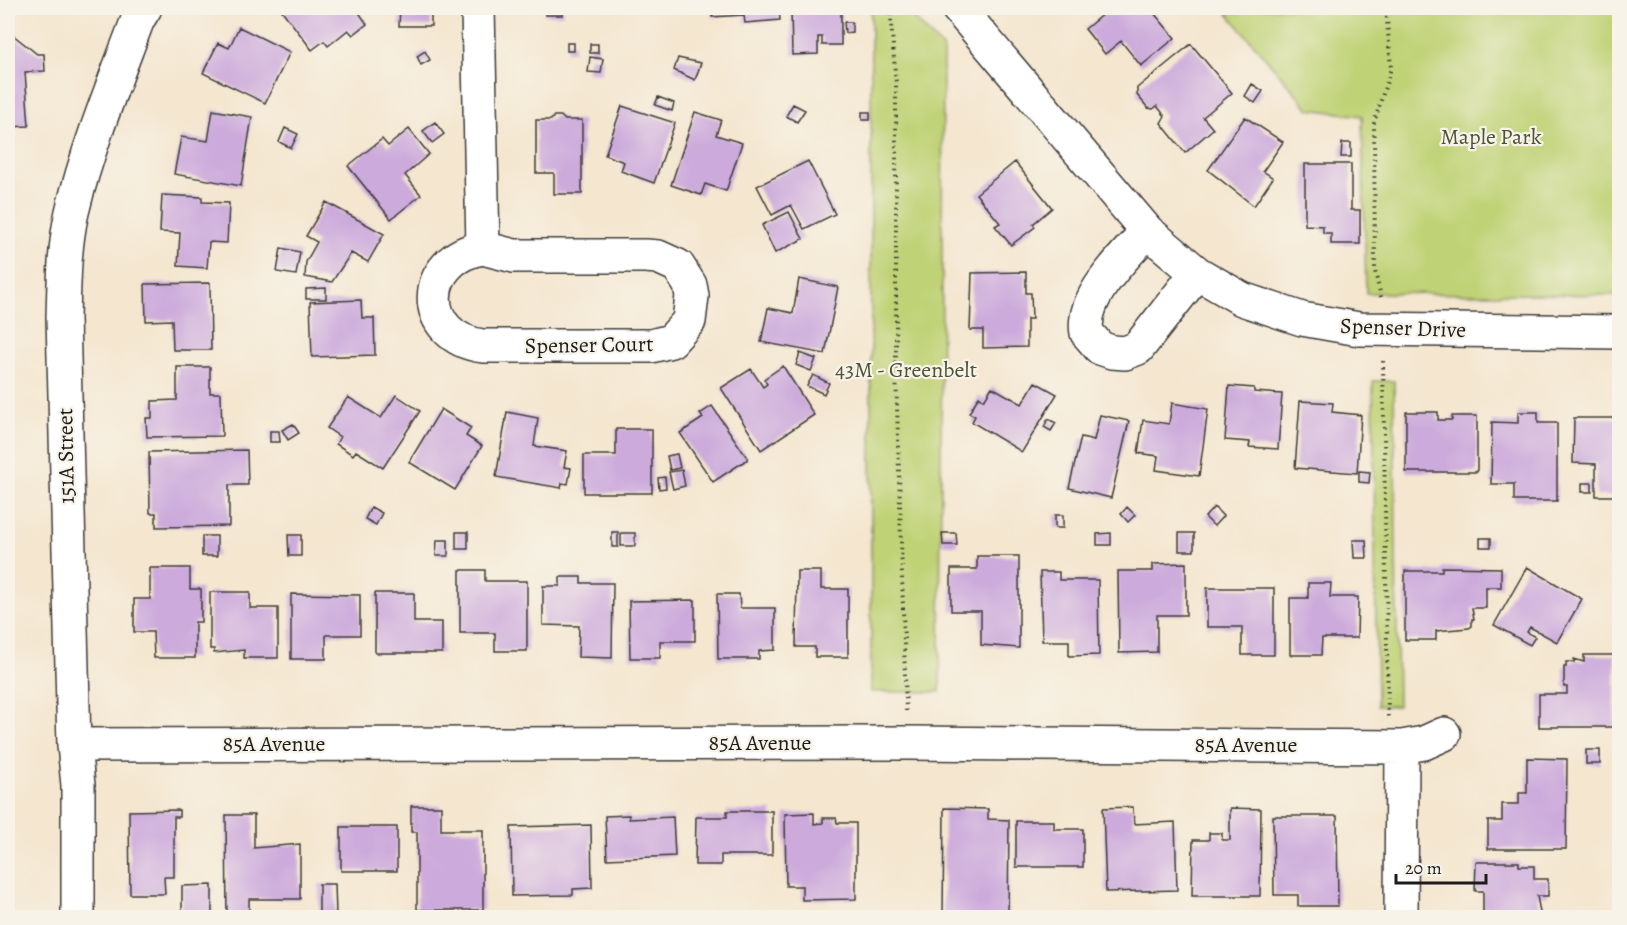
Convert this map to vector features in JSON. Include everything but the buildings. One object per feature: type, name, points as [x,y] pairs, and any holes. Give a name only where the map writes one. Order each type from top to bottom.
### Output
[{"type":"street","name":"151A Street","points":[[78,918],[78,786],[74,745],[63,318],[64,262],[72,213],[86,166],[138,20],[145,8]]},
{"type":"street","points":[[478,8],[483,248]]},
{"type":"street","name":"Spenser Drive","points":[[958,8],[1147,231],[1197,273],[1228,291],[1264,307],[1338,327],[1381,331],[1620,332]]},
{"type":"street","points":[[1147,231],[1098,290],[1087,311],[1087,333],[1100,348],[1119,353],[1138,348],[1197,273]]},
{"type":"street","name":"Spenser Court","points":[[483,248],[514,256],[646,256],[668,261],[678,266],[690,285],[692,305],[689,321],[671,340],[651,346],[483,346],[468,344],[453,336],[441,324],[435,309],[435,290],[440,276],[448,265],[458,257],[483,248]]},
{"type":"street","name":"85A Avenue","points":[[74,745],[907,743],[1395,734],[1424,743],[1444,734]]},
{"type":"street","points":[[1395,734],[1401,918]]},
{"type":"path","points":[[890,8],[896,84],[896,370],[907,722]]},
{"type":"path","points":[[1382,304],[1375,271],[1374,123],[1391,68],[1386,8]]},
{"type":"path","points":[[1383,354],[1395,734]]},
{"type":"green space","name":"43M - Greenbelt","points":[[871,8],[905,8],[943,49],[940,692],[871,692]]},
{"type":"green space","name":"Maple Park","points":[[1223,8],[1619,8],[1619,295],[1366,293],[1362,116],[1309,109]]},
{"type":"green space","points":[[1373,381],[1394,381],[1398,706],[1377,706]]}]
